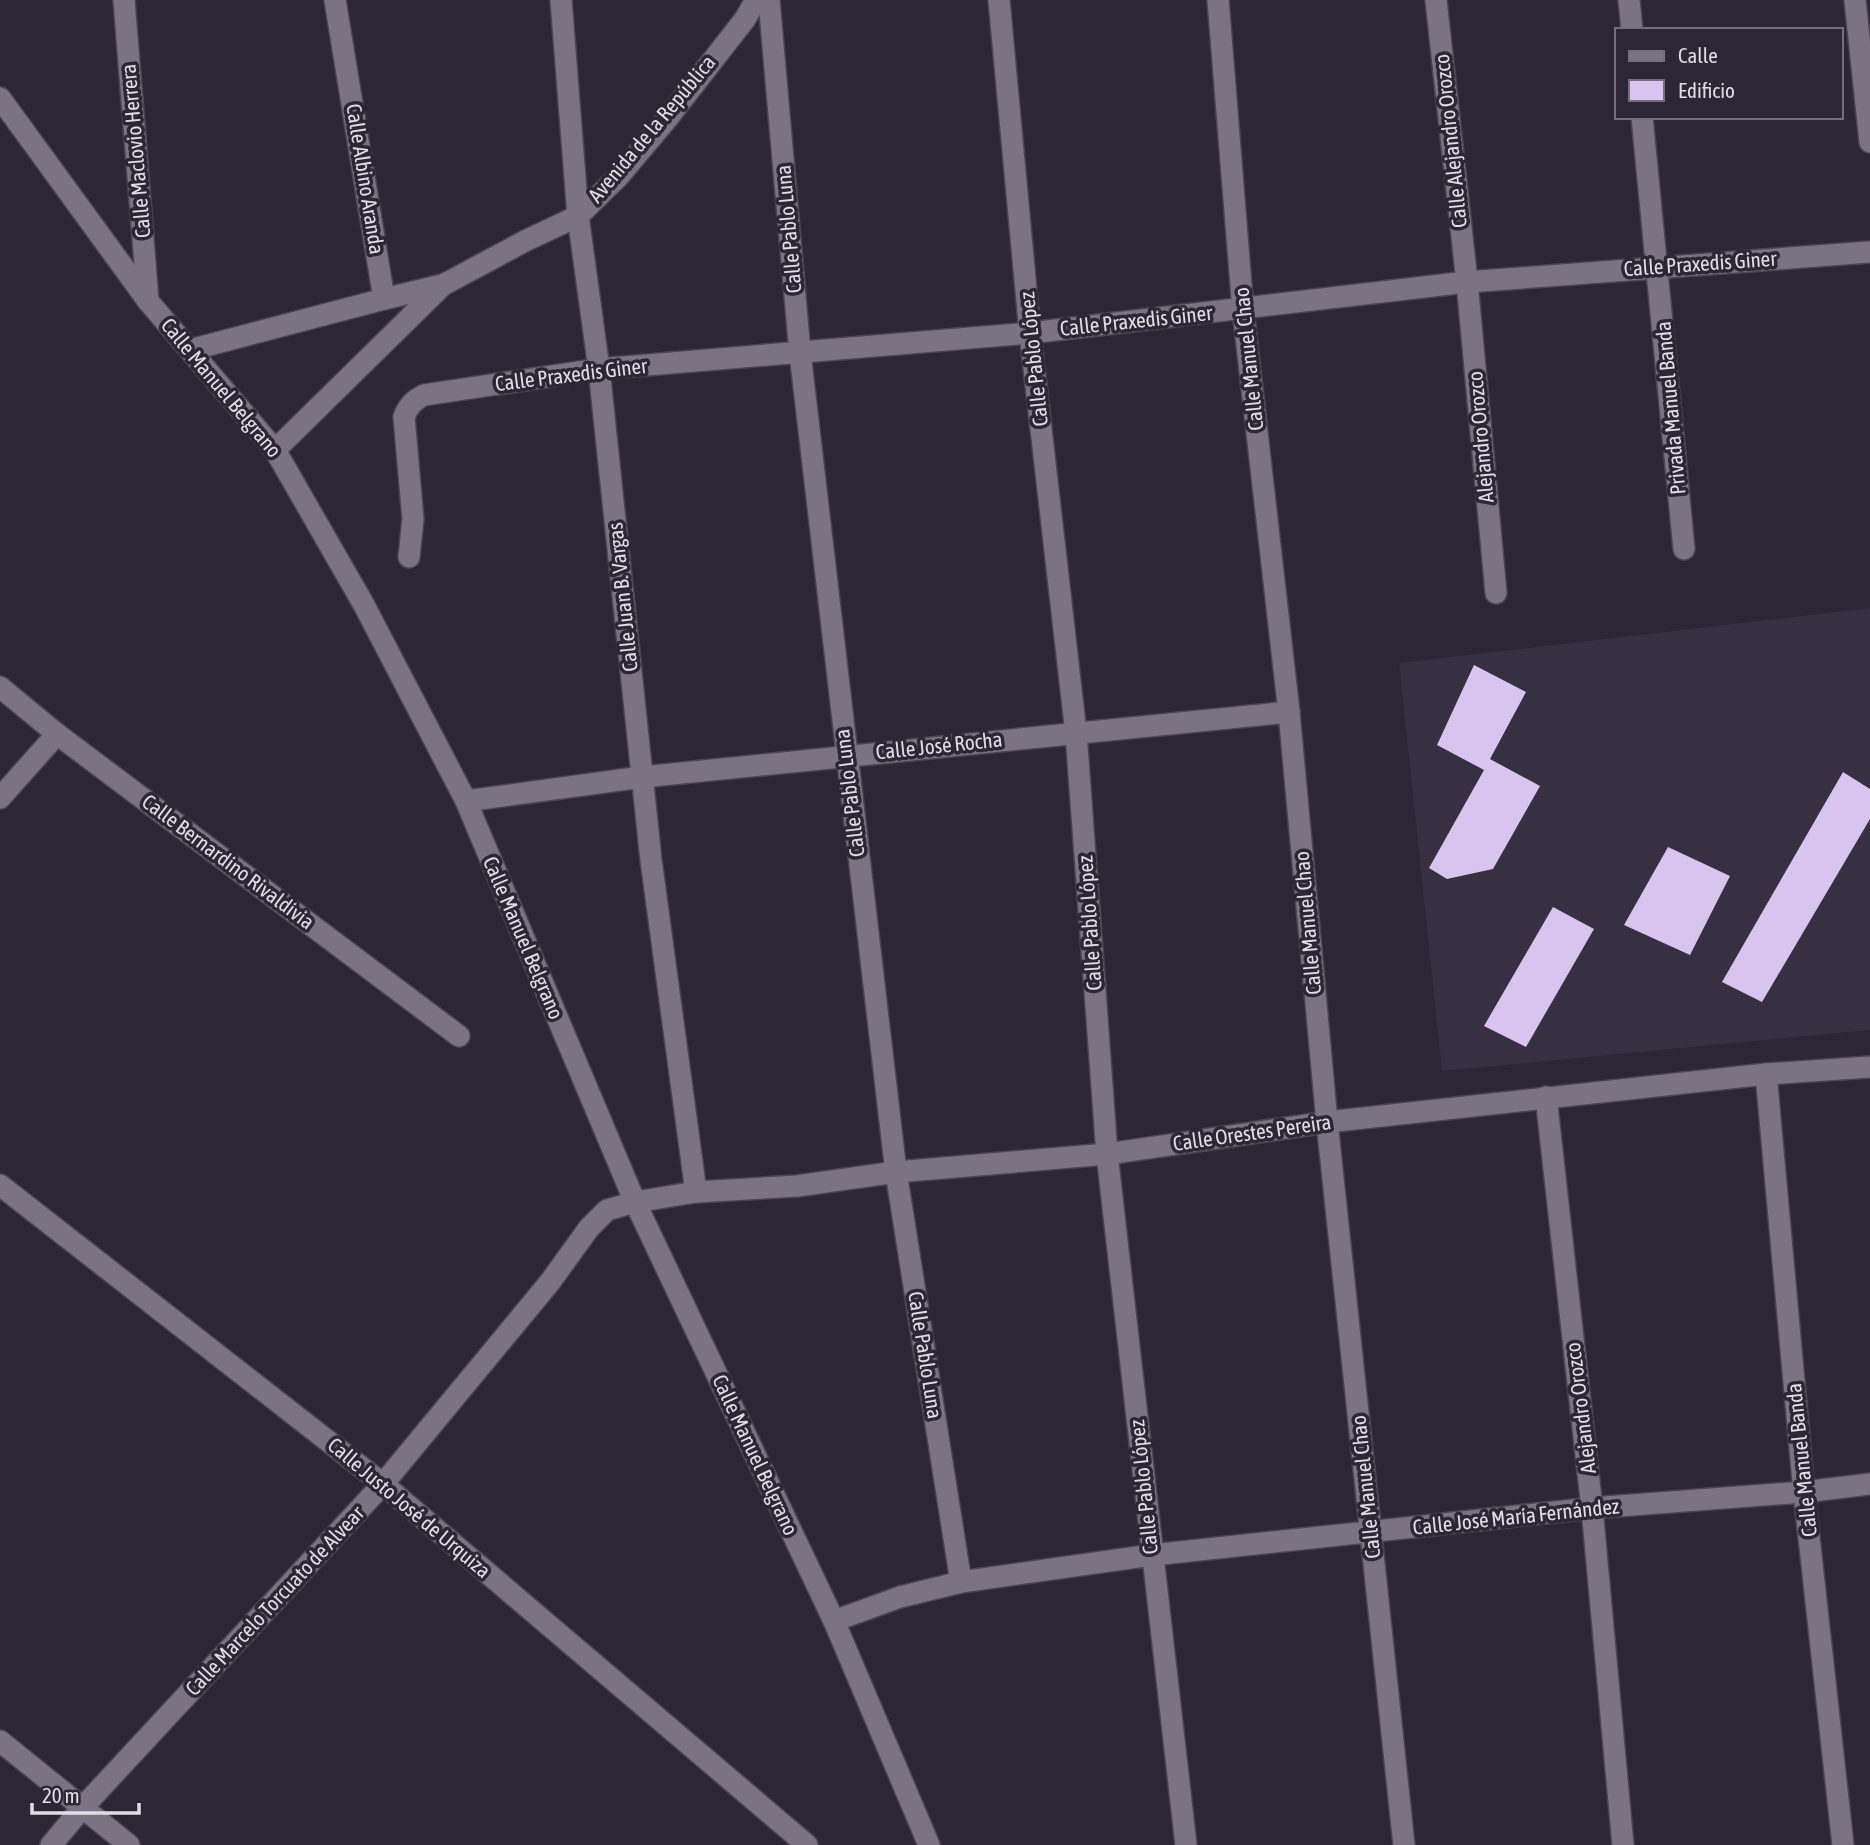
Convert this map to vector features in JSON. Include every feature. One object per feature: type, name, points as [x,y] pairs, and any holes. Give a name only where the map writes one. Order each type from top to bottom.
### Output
[{"type":"street","name":"Calle Maclovio Herrera","points":[[124,0],[148,301]]},
{"type":"street","name":"Calle Albino Aranda","points":[[335,0],[384,299]]},
{"type":"street","name":"Calle Juan B. Vargas","points":[[561,0],[578,215],[599,369],[651,860],[696,1192]]},
{"type":"street","name":"Avenida de la República","points":[[275,450],[443,285],[525,240],[578,215],[618,177],[667,119],[745,19],[755,0]]},
{"type":"street","name":"Calle Pablo Luna","points":[[769,0],[800,352],[896,1171],[961,1582]]},
{"type":"street","name":"Calle Pablo López","points":[[999,0],[1030,333],[1076,733],[1107,1154],[1186,1845]]},
{"type":"street","name":"Calle Manuel Chao","points":[[1218,0],[1243,310],[1289,712],[1327,1122],[1404,1845]]},
{"type":"street","name":"Calle Alejandro Orozco","points":[[1436,0],[1467,282]]},
{"type":"street","points":[[1629,0],[1632,28]]},
{"type":"street","points":[[1855,0],[1870,142]]},
{"type":"street","name":"Calle Manuel Belgrano","points":[[0,98],[148,301],[275,450],[365,605],[466,801],[635,1202],[834,1621],[929,1845]]},
{"type":"street","points":[[1642,119],[1658,267]]},
{"type":"street","name":"Calle Praxedis Giner","points":[[408,557],[413,519],[404,430],[407,408],[414,400],[424,395],[599,369],[1030,333],[1467,282],[1870,252]]},
{"type":"street","name":"Privada Manuel Banda","points":[[1658,267],[1684,549]]},
{"type":"street","name":"Alejandro Orozco","points":[[1467,282],[1496,593]]},
{"type":"street","points":[[190,350],[443,285]]},
{"type":"street","name":"Calle Bernardino Rivaldivia","points":[[0,687],[57,734],[458,1036]]},
{"type":"street","name":"Calle José Rocha","points":[[466,801],[642,777],[1289,712]]},
{"type":"street","points":[[0,798],[57,734]]},
{"type":"street","name":"Calle Orestes Pereira","points":[[635,1202],[696,1192],[797,1186],[896,1171],[1107,1154],[1327,1122],[1546,1097],[1870,1066]]},
{"type":"street","name":"Calle Manuel Banda","points":[[1766,1074],[1804,1492],[1843,1845]]},
{"type":"street","name":"Alejandro Orozco","points":[[1546,1097],[1592,1508],[1623,1845]]},
{"type":"street","name":"Calle Justo José de Urquiza","points":[[0,1185],[383,1484],[807,1845]]},
{"type":"street","name":"Calle Marcelo Torcuato de Alvear","points":[[51,1845],[83,1807],[383,1484],[550,1282],[589,1228],[607,1210],[635,1202]]},
{"type":"street","name":"Calle José María Fernández","points":[[834,1621],[900,1597],[961,1582],[1152,1555],[1592,1508],[1804,1492],[1870,1484]]},
{"type":"street","points":[[0,1741],[129,1845]]},
{"type":"shaded area","points":[[1870,608],[1870,1030],[1442,1071],[1399,663]]},
{"type":"building","points":[[1474,665],[1526,692],[1490,759],[1540,786],[1493,869],[1447,879],[1429,868],[1484,770],[1437,745]]},
{"type":"building","points":[[1843,772],[1870,789],[1870,819],[1762,1002],[1722,982]]},
{"type":"building","points":[[1668,847],[1730,876],[1690,955],[1624,925]]},
{"type":"building","points":[[1553,907],[1594,929],[1526,1047],[1484,1026]]}]
